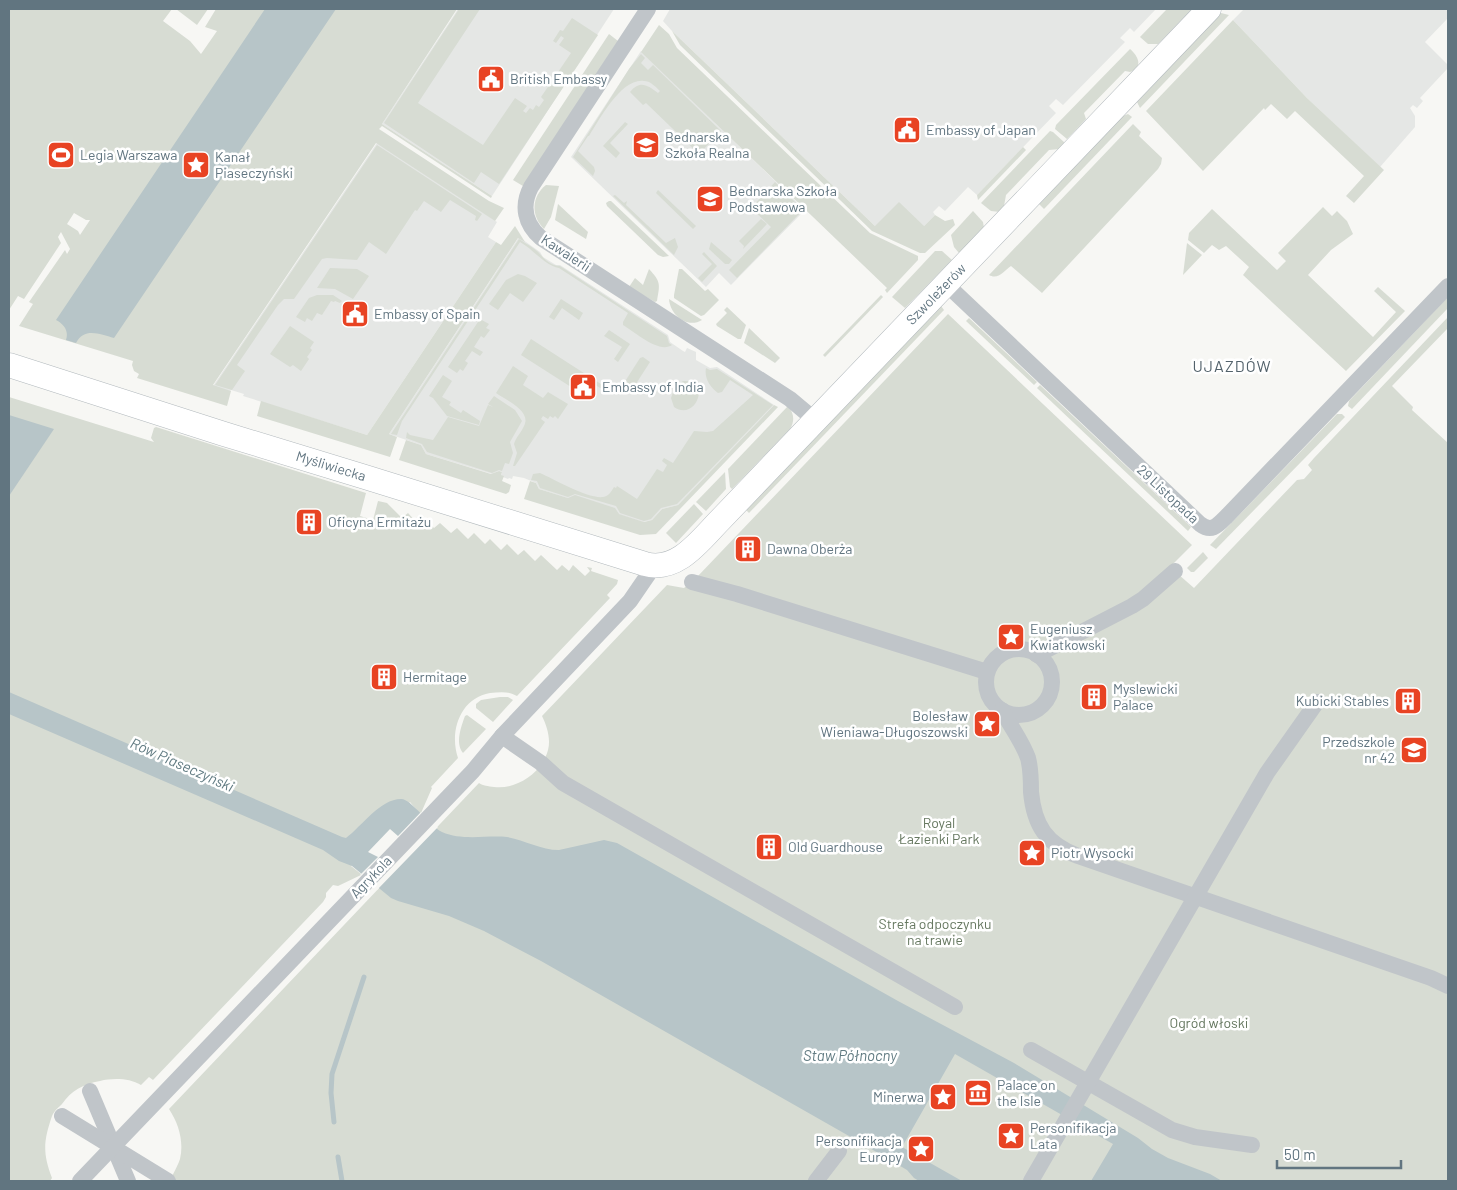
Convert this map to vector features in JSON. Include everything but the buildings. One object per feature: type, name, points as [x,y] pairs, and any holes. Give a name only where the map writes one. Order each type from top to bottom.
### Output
[{"type":"street","name":"Kawalerii","points":[[648,9],[531,187],[525,205],[529,224],[541,238],[790,399],[815,420]]},
{"type":"street","name":"Szwoleżerów","points":[[654,566],[666,565],[684,557],[1209,9]]},
{"type":"street","name":"29 Listopada","points":[[946,284],[1200,524],[1211,529],[1228,516],[1448,286]]},
{"type":"street","name":"Myśliwiecka","points":[[9,365],[224,434],[654,566]]},
{"type":"street","name":"Agrykola","points":[[80,1181],[473,771],[502,736],[630,601],[641,588],[654,566]]},
{"type":"street","points":[[1037,655],[1132,606],[1175,571]]},
{"type":"street","points":[[692,582],[987,672]]},
{"type":"street","points":[[1023,649],[1037,655],[1048,666],[1051,676],[1050,692],[1038,709],[1023,715],[1012,714],[994,704],[987,692],[986,682],[987,672],[995,659],[1008,651],[1023,649]]},
{"type":"street","points":[[1031,1181],[1267,773],[1317,702]]},
{"type":"street","points":[[1002,710],[1027,756],[1035,814],[1041,829],[1049,839],[1070,853],[1431,978],[1448,986]]},
{"type":"street","points":[[502,736],[541,763],[563,783],[955,1007]]},
{"type":"street","points":[[1031,1050],[1172,1130],[1195,1138],[1252,1145]]},
{"type":"street","points":[[90,1091],[128,1181]]},
{"type":"street","points":[[62,1116],[168,1181]]},
{"type":"street","points":[[816,1181],[839,1151]]},
{"type":"shaded area","name":"British Embassy","points":[[458,9],[614,9],[492,196],[382,124]]},
{"type":"shaded area","name":"Embassy of Japan","points":[[670,9],[1156,9],[1134,32],[1130,28],[1120,38],[1125,42],[1063,105],[1056,99],[1049,106],[1056,113],[977,195],[968,187],[945,211],[939,206],[933,212],[935,215],[924,226],[875,226],[672,31],[663,21]]},
{"type":"shaded area","points":[[1244,9],[1448,9],[1448,18],[1425,42],[1448,65],[1448,68],[1420,98],[1423,101],[1417,108],[1413,105],[1410,108],[1415,116],[1415,127],[1380,167],[1307,98],[1233,20]]},
{"type":"shaded area","points":[[641,51],[805,210],[731,285],[719,273],[706,287],[571,157]]},
{"type":"shaded area","name":"Embassy of Spain","points":[[377,143],[497,222],[488,237],[496,242],[367,435],[243,396],[244,394],[213,386]]},
{"type":"shaded area","name":"Embassy of India","points":[[519,237],[540,252],[543,257],[556,265],[560,265],[668,335],[670,342],[683,351],[685,352],[687,348],[696,352],[696,360],[710,368],[717,367],[774,405],[678,505],[662,509],[652,520],[643,522],[539,489],[536,483],[524,478],[513,476],[512,479],[508,479],[503,477],[501,475],[502,472],[499,471],[492,474],[426,454],[421,445],[389,434]]},
{"type":"green space","points":[[9,9],[172,9],[163,21],[190,41],[201,54],[217,31],[205,27],[216,9],[457,9],[382,124],[492,196],[491,198],[382,126],[379,129],[489,201],[504,208],[495,221],[376,143],[213,385],[231,391],[227,406],[137,378],[139,374],[134,371],[133,361],[19,326],[33,304],[29,302],[65,250],[67,254],[70,249],[61,232],[58,237],[61,243],[24,299],[18,296],[9,310]],"holes":[[[74,213],[86,220],[90,220],[80,235],[78,231],[67,224]]]},
{"type":"green space","points":[[176,9],[208,9],[197,25]]},
{"type":"green space","points":[[459,9],[480,9],[418,103],[483,145],[515,98],[527,106],[523,111],[526,113],[530,108],[533,110],[536,105],[539,107],[544,100],[541,97],[571,53],[559,45],[564,38],[561,36],[556,43],[553,41],[560,30],[563,31],[572,18],[598,35],[499,184],[481,172],[474,183],[384,123]]},
{"type":"green space","points":[[1167,9],[1192,9],[1158,44],[1148,44],[1140,37]]},
{"type":"green space","points":[[1221,13],[1229,15],[1140,108],[1137,102]]},
{"type":"green space","points":[[1233,20],[1307,98],[1384,170],[1354,203],[1346,196],[1364,176],[1295,111],[1287,119],[1271,104],[1265,110],[1264,108],[1203,171],[1146,111]]},
{"type":"green space","points":[[659,25],[669,34],[677,48],[870,233],[918,256],[918,260],[887,293],[885,290],[887,288],[641,52]]},
{"type":"green space","points":[[672,31],[875,226],[899,202],[924,226],[935,215],[945,221],[953,219],[955,225],[925,253],[920,253],[872,231],[680,45]]},
{"type":"green space","points":[[609,34],[618,41],[523,186],[513,180]]},
{"type":"green space","points":[[1130,49],[1137,58],[1137,67],[1130,72],[1125,71],[1084,113],[1086,119],[1067,139],[1055,129],[1056,125]]},
{"type":"green space","points":[[641,54],[645,58],[641,63],[648,70],[653,65],[721,131],[699,154],[646,103],[643,105],[630,92],[640,85],[647,86],[658,93],[660,91],[648,82],[635,82],[627,86],[612,101],[578,151],[594,167],[593,176],[573,157],[629,69]]},
{"type":"green space","points":[[1128,114],[1132,117],[1044,209],[1039,204],[1123,116]]},
{"type":"green space","points":[[625,122],[628,124],[610,143],[620,153],[616,158],[603,146]]},
{"type":"green space","points":[[1133,124],[1141,132],[1139,136],[1162,158],[1161,164],[1042,293],[1011,266],[998,276],[989,275]]},
{"type":"green space","points":[[1050,131],[1065,143],[1060,149],[1049,150],[1006,195],[1004,206],[1000,212],[991,211],[981,203]]},
{"type":"green space","points":[[377,145],[482,214],[477,221],[475,220],[476,216],[450,200],[441,212],[424,201],[417,211],[415,210],[386,254],[369,242],[357,260],[322,259],[294,299],[284,299],[278,305],[237,365],[245,371],[232,390],[215,385]]},
{"type":"green space","points":[[1023,147],[1026,150],[978,200],[977,195]]},
{"type":"green space","points":[[775,182],[803,210],[737,278],[729,270],[771,227],[751,208]]},
{"type":"green space","points":[[546,185],[559,186],[551,217],[544,229],[537,218],[534,207],[538,195]]},
{"type":"green space","points":[[658,190],[696,226],[693,229],[656,193]]},
{"type":"green space","points":[[615,195],[624,203],[627,201],[626,205],[666,243],[675,238],[678,247],[674,255],[613,196]]},
{"type":"green space","points":[[609,201],[669,256],[663,257],[658,255],[607,206],[606,203]]},
{"type":"green space","points":[[558,204],[588,232],[586,239],[555,220]]},
{"type":"green space","points":[[1323,207],[1332,216],[1337,211],[1347,221],[1353,234],[1331,250],[1308,275],[1373,337],[1396,312],[1374,291],[1378,287],[1405,311],[1346,371],[1243,275],[1249,267],[1226,246],[1219,250],[1212,245],[1204,253],[1188,240],[1189,233],[1212,209],[1277,270],[1286,261],[1278,253]]},
{"type":"green space","points":[[973,211],[983,222],[984,228],[959,253],[954,247],[951,235]]},
{"type":"green space","points":[[761,219],[767,224],[743,249],[744,246],[739,241]]},
{"type":"green space","points":[[515,226],[525,242],[518,238],[389,434],[397,437],[390,457],[257,416],[261,401],[367,435],[496,242],[501,245]]},
{"type":"green space","points":[[519,239],[549,262],[560,266],[667,336],[669,343],[672,345],[661,347],[640,337],[623,325],[628,313],[559,268],[548,264],[520,242],[402,421],[397,435],[391,434]]},
{"type":"green space","points":[[711,242],[732,260],[729,264],[725,264],[709,249]]},
{"type":"green space","points":[[1187,243],[1202,255],[1183,275]]},
{"type":"green space","points":[[935,251],[942,251],[952,260],[905,308],[892,297]]},
{"type":"green space","points":[[704,252],[717,266],[702,282],[698,278],[712,264],[702,254]]},
{"type":"green space","points":[[330,268],[357,269],[369,276],[353,299],[335,289],[317,288]]},
{"type":"green space","points":[[649,269],[659,284],[657,301],[655,302],[629,287],[635,278],[643,285]]},
{"type":"green space","points":[[679,269],[682,269],[705,291],[708,289],[719,300],[704,315],[701,316],[674,298]]},
{"type":"green space","points":[[518,274],[537,283],[523,302],[510,293],[498,310],[489,304],[506,280]]},
{"type":"green space","points":[[317,295],[333,295],[342,301],[340,303],[331,301],[322,315],[317,313],[312,321],[307,318],[305,322],[296,317],[309,298]]},
{"type":"green space","points":[[881,295],[883,297],[825,357],[823,355]]},
{"type":"green space","points":[[1448,297],[1448,308],[1352,409],[1348,406],[1349,401]]},
{"type":"green space","points":[[561,299],[583,313],[579,320],[562,308],[554,320],[549,317]]},
{"type":"green space","points":[[669,299],[702,320],[691,323],[680,319],[672,310]]},
{"type":"green space","points":[[941,306],[944,310],[749,513],[746,510]]},
{"type":"green space","points":[[727,307],[746,325],[741,339],[738,339],[716,324],[727,313],[724,310]]},
{"type":"green space","name":"Royal Łazienki Park","points":[[948,314],[1192,545],[1170,567],[1194,588],[1297,480],[1304,479],[1312,470],[1308,465],[1314,458],[1448,317],[1448,328],[1392,386],[1413,407],[1412,410],[1448,443],[1448,1181],[170,1181],[180,1159],[181,1140],[178,1127],[169,1109],[479,783],[494,787],[511,786],[534,773],[545,758],[549,746],[548,733],[542,716],[667,585],[684,588],[698,576]]},
{"type":"green space","points":[[969,318],[1037,382],[1034,385],[966,321]]},
{"type":"green space","points":[[480,319],[489,324],[486,328],[490,330],[484,338],[481,336],[474,347],[483,352],[480,356],[472,351],[465,361],[468,363],[463,371],[460,369],[457,373],[448,367]]},
{"type":"green space","points":[[290,326],[314,342],[310,348],[312,350],[307,357],[309,359],[301,371],[293,365],[290,367],[270,354]]},
{"type":"green space","points":[[749,328],[780,358],[775,363],[744,343]]},
{"type":"green space","points":[[609,330],[630,344],[618,362],[614,359],[622,347],[604,336]]},
{"type":"green space","points":[[531,339],[604,386],[602,389],[590,382],[582,394],[521,355]]},
{"type":"green space","points":[[643,357],[650,362],[632,390],[624,383],[640,358]]},
{"type":"green space","points":[[513,366],[528,376],[523,385],[543,398],[548,392],[568,404],[558,419],[555,416],[553,418],[550,416],[548,419],[543,416],[541,419],[545,422],[515,466],[513,466],[517,453],[514,444],[526,421],[517,406],[496,393]]},
{"type":"green space","points":[[706,368],[710,370],[717,369],[773,405],[677,504],[661,508],[651,519],[644,521],[620,513],[616,506],[575,494],[568,497],[540,488],[537,481],[531,480],[533,474],[540,473],[580,492],[597,497],[607,496],[617,486],[637,499],[657,469],[663,472],[667,465],[662,461],[664,458],[673,463],[694,431],[713,431],[753,395],[730,380],[722,392],[718,393],[708,382]]},
{"type":"green space","points":[[443,375],[452,381],[442,397],[451,402],[449,405],[461,413],[463,410],[480,421],[479,425],[447,416],[433,398],[429,396]]},
{"type":"green space","points":[[683,381],[692,382],[697,386],[699,392],[698,399],[694,405],[689,409],[682,410],[674,407],[671,398],[675,387]]},
{"type":"green space","points":[[1040,385],[1191,527],[1188,531],[1037,388]]},
{"type":"green space","points":[[494,396],[515,410],[522,421],[510,442],[513,453],[509,464],[505,463],[502,471],[499,470],[492,473],[427,452],[422,444],[406,438],[407,432],[410,435],[433,440],[448,417],[479,426],[488,405],[493,407],[488,404]]},
{"type":"green space","points":[[9,397],[154,442],[151,438],[156,427],[366,493],[360,516],[373,520],[378,501],[387,503],[402,518],[408,513],[417,523],[423,517],[434,528],[440,523],[451,533],[457,528],[468,539],[474,533],[485,544],[490,539],[501,550],[507,544],[518,555],[524,550],[535,561],[541,555],[557,570],[562,565],[569,571],[573,565],[585,576],[590,571],[587,567],[592,568],[591,571],[618,580],[617,584],[607,595],[610,598],[517,696],[501,692],[490,693],[480,696],[464,709],[456,727],[455,738],[458,758],[431,787],[421,813],[410,802],[351,866],[361,875],[338,886],[333,885],[326,893],[323,902],[153,1080],[149,1077],[141,1085],[126,1080],[105,1080],[83,1086],[69,1095],[53,1114],[47,1132],[45,1153],[52,1178],[50,1181],[9,1181]]},
{"type":"green space","points":[[774,405],[778,407],[656,534],[640,535],[524,499],[530,481],[536,483],[539,489],[568,498],[575,495],[615,508],[619,514],[644,522],[652,520],[662,509],[678,505]]},
{"type":"green space","points":[[788,406],[792,411],[793,417],[790,429],[732,489],[730,487],[728,469]]},
{"type":"green space","points":[[1337,414],[1342,414],[1345,417],[1216,549],[1210,545]]},
{"type":"green space","points":[[406,440],[421,445],[426,454],[491,474],[499,471],[502,472],[501,475],[504,476],[502,481],[511,485],[509,492],[506,494],[399,460]]},
{"type":"green space","points":[[725,472],[726,489],[706,511],[696,502]]},
{"type":"green space","points":[[694,504],[703,514],[676,543],[666,533]]},
{"type":"green space","points":[[1203,552],[1208,558],[1194,572],[1191,572],[1187,568]]},
{"type":"green space","points":[[508,697],[513,700],[493,722],[476,708],[476,704],[481,700]]},
{"type":"green space","points":[[467,715],[486,729],[463,753],[459,745],[460,735],[465,716]]},
{"type":"water","name":"Kanał Piaseczyński","points":[[265,9],[336,9],[114,338],[88,333],[79,338],[76,343],[66,340],[65,328],[56,320]]},
{"type":"water","points":[[9,415],[54,429],[9,496]]},
{"type":"water","name":"Staw Północny","points":[[9,692],[346,838],[386,803],[401,799],[410,803],[437,829],[450,835],[507,837],[559,850],[604,840],[617,843],[898,1001],[1014,1063],[1168,1158],[1210,1174],[1222,1181],[1091,1181],[1113,1144],[955,1054],[902,1147],[962,1181],[919,1181],[907,1170],[856,1140],[541,961],[484,931],[449,916],[391,898],[352,866],[339,861],[323,850],[9,714]]},
{"type":"pier","points":[[421,812],[438,827],[377,890],[360,875],[378,857],[368,852],[390,829],[398,836]]},
{"type":"waterway","points":[[334,1122],[331,1093],[332,1074],[364,977]]},
{"type":"waterway","points":[[338,1157],[342,1181]]},
{"type":"place","name":"British Embassy","points":[[491,79]]},
{"type":"place","name":"Embassy of Japan","points":[[907,130]]},
{"type":"place","name":"Bednarska Szkoła Realna","points":[[646,145]]},
{"type":"place","name":"Legia Warszawa","points":[[61,155]]},
{"type":"place","name":"Kanał Piaseczyński","points":[[196,165]]},
{"type":"place","name":"Bednarska Szkoła Podstawowa","points":[[710,199]]},
{"type":"place","name":"Embassy of Spain","points":[[355,314]]},
{"type":"place","name":"Embassy of India","points":[[583,387]]},
{"type":"place","name":"Oficyna Ermitażu","points":[[309,522]]},
{"type":"place","name":"Dawna Oberża","points":[[748,549]]},
{"type":"place","name":"Eugeniusz Kwiatkowski","points":[[1011,637]]},
{"type":"place","name":"Hermitage","points":[[384,677]]},
{"type":"place","name":"Myslewicki Palace","points":[[1094,697]]},
{"type":"place","name":"Kubicki Stables","points":[[1408,701]]},
{"type":"place","name":"Bolesław Wieniawa-Długoszowski","points":[[987,724]]},
{"type":"place","name":"Przedszkole nr 42","points":[[1414,750]]},
{"type":"place","name":"Old Guardhouse","points":[[769,847]]},
{"type":"place","name":"Piotr Wysocki","points":[[1032,853]]},
{"type":"place","name":"Palace on the Isle","points":[[978,1093]]},
{"type":"place","name":"Minerwa","points":[[943,1097]]},
{"type":"place","name":"Personifikacja Lata","points":[[1011,1136]]},
{"type":"place","name":"Personifikacja Europy","points":[[921,1149]]},
{"type":"district","name":"UJAZDÓW","points":[[1232,366]]},
{"type":"water label","name":"Rów Piaseczyński","points":[[182,765]]},
{"type":"park label","name":"Strefa odpoczynku na trawie","points":[[935,932]]},
{"type":"park label","name":"Ogród włoski","points":[[1209,1023]]}]
